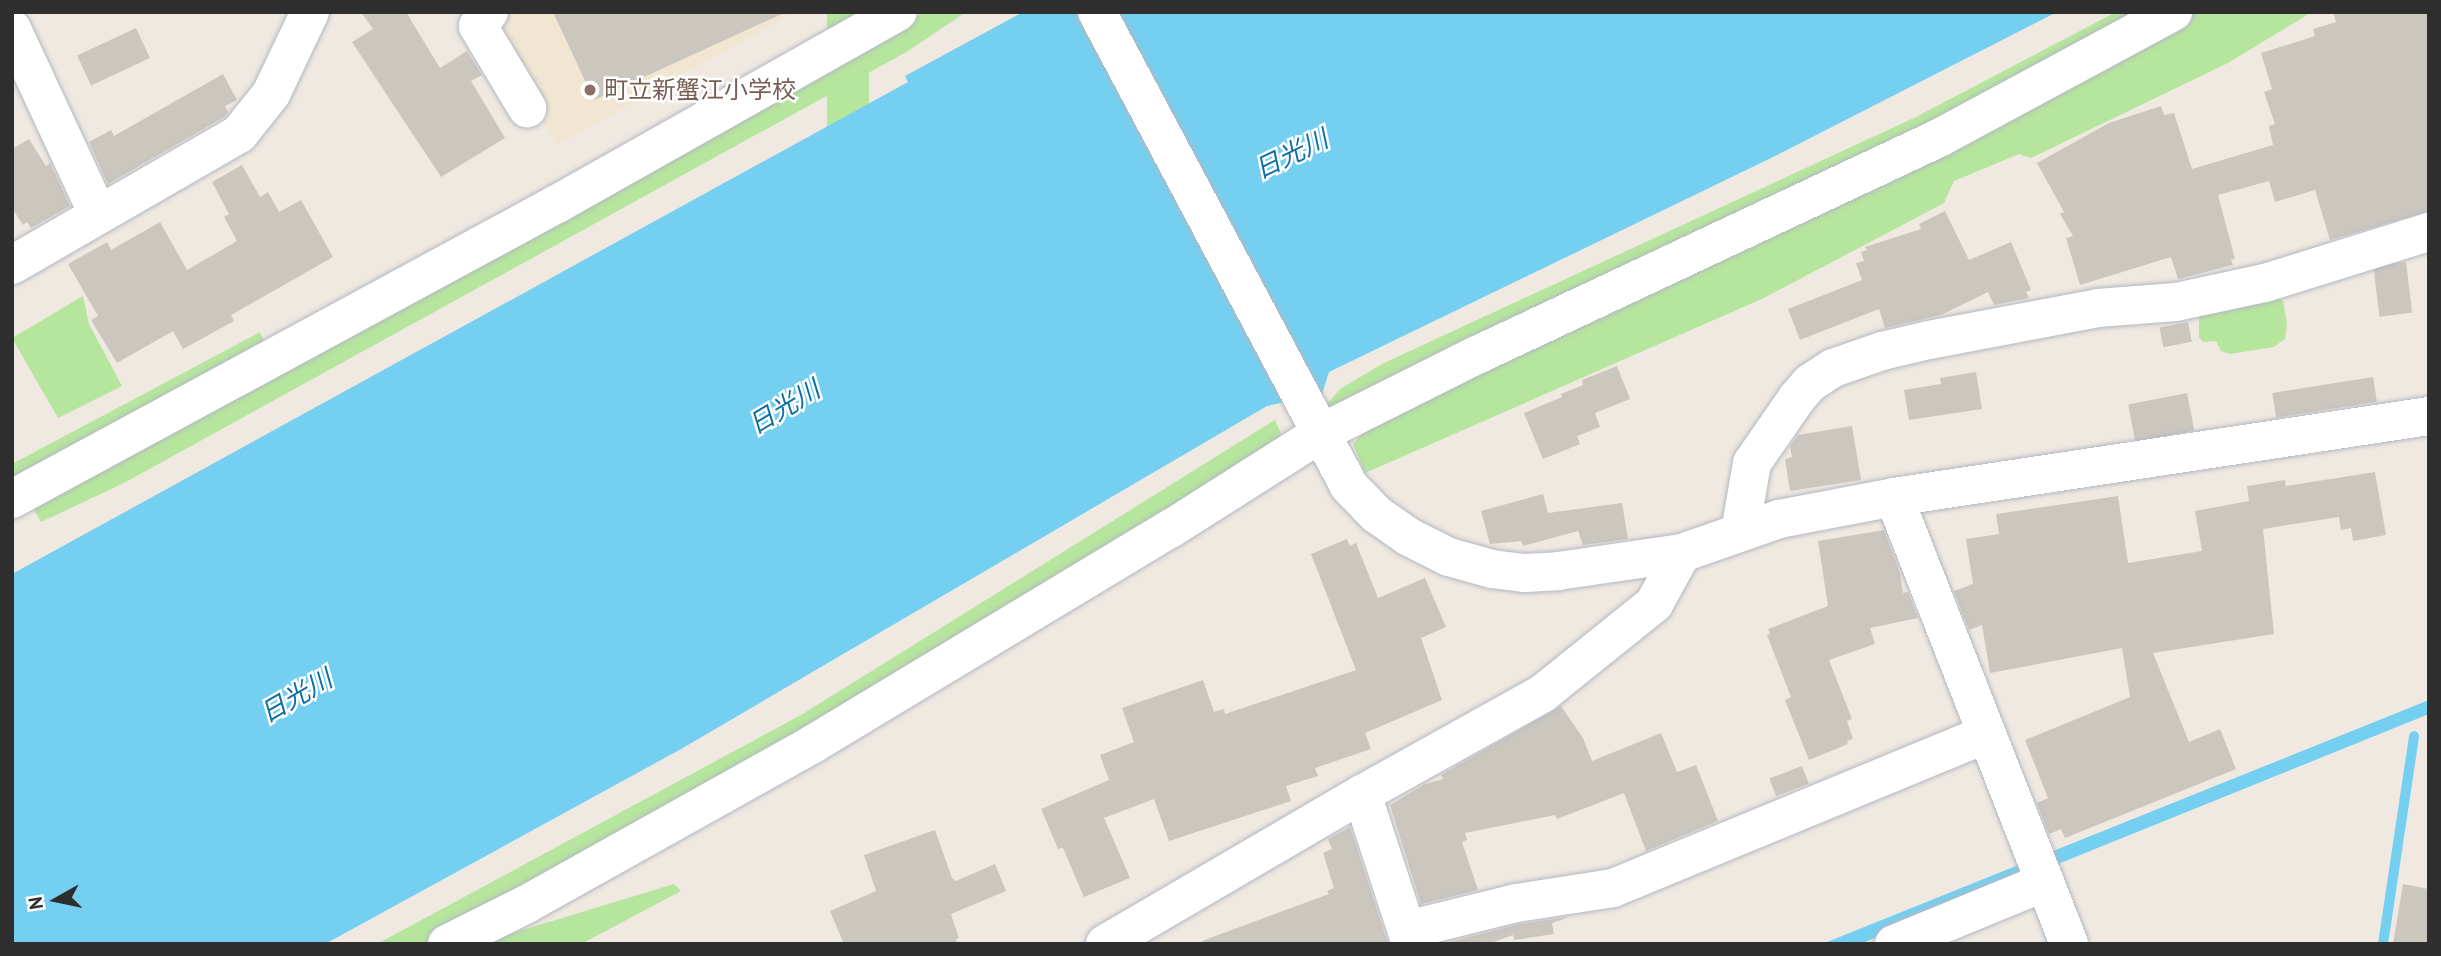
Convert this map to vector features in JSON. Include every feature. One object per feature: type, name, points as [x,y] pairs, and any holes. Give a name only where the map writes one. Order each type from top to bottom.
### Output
[{"type":"street","points":[[12,265],[239,134],[271,94],[310,12]]},
{"type":"street","points":[[489,12],[478,26],[527,108]]},
{"type":"street","points":[[12,499],[557,204],[898,12]]},
{"type":"street","points":[[1097,12],[1349,486],[1376,514],[1409,537],[1449,557],[1492,569],[1525,573],[1558,571],[1682,553],[1779,519],[1894,497],[2429,416]]},
{"type":"street","points":[[447,944],[525,905],[813,744],[1170,529],[1318,427],[1502,344],[1939,138],[2173,12]]},
{"type":"street","points":[[12,29],[98,214]]},
{"type":"street","points":[[1740,532],[1752,463],[1797,398],[1810,383],[1833,368],[1882,351],[1929,340],[2098,308],[2176,302],[2265,283],[2429,232]]},
{"type":"street","points":[[1894,497],[2069,944]]},
{"type":"street","points":[[1105,944],[1362,793],[1542,694],[1654,604],[1682,553]]},
{"type":"street","points":[[1362,793],[1409,937],[1516,903],[1613,888],[1987,734]]},
{"type":"street","points":[[1894,944],[2040,871]]},
{"type":"shaded area","name":"町立新蟹江小学校","points":[[506,12],[795,12],[557,145],[489,34]]},
{"type":"green space","points":[[827,12],[869,12],[869,329],[827,329]]},
{"type":"green space","points":[[925,12],[966,12],[908,51],[124,483],[41,522],[30,503]]},
{"type":"green space","points":[[2116,12],[2156,12],[1936,129],[1330,409],[1327,404],[1340,389],[1384,363],[1916,117]]},
{"type":"green space","points":[[2186,12],[2312,12],[2228,63],[2031,158],[2019,154],[1954,181],[1944,203],[1764,298],[1365,473],[1353,444],[1376,418]]},
{"type":"green space","points":[[83,296],[89,324],[122,386],[58,418],[12,338]]},
{"type":"green space","points":[[2276,296],[2283,301],[2287,324],[2285,339],[2274,347],[2230,354],[2221,351],[2216,341],[2203,342],[2199,337],[2199,318],[2203,311]]},
{"type":"green space","points":[[260,332],[266,346],[12,484],[12,464]]},
{"type":"green space","points":[[1275,420],[1283,438],[809,732],[423,944],[377,944],[801,715]]},
{"type":"green space","points":[[674,884],[681,891],[581,944],[477,944]]},
{"type":"water","name":"日光川","points":[[1023,12],[2057,12],[1771,158],[1329,372],[1322,394],[1267,406],[681,749],[325,944],[12,944],[12,574],[908,82],[905,76]]},
{"type":"water","points":[[2429,700],[2429,714],[1860,944],[1822,944]]},
{"type":"building","points":[[361,12],[406,12],[440,68],[467,51],[482,75],[471,81],[505,138],[441,177],[352,42],[373,29]]},
{"type":"building","points":[[553,12],[786,12],[594,100]]},
{"type":"building","points":[[2333,12],[2429,12],[2429,211],[2330,240],[2315,190],[2275,202],[2269,181],[2218,195],[2235,259],[2231,260],[2233,265],[2178,279],[2171,257],[2080,285],[2066,238],[2073,236],[2060,214],[2064,212],[2037,163],[2109,123],[2161,106],[2164,115],[2174,113],[2192,169],[2273,145],[2269,126],[2275,124],[2264,92],[2272,89],[2261,53],[2315,36],[2313,29],[2336,22]]},
{"type":"building","points":[[136,28],[150,58],[91,85],[77,55]]},
{"type":"building","points":[[223,74],[237,100],[225,106],[228,112],[224,117],[108,184],[89,142],[111,130],[114,136]]},
{"type":"building","points":[[29,139],[46,166],[50,163],[70,206],[31,228],[27,222],[23,225],[12,208],[12,149]]},
{"type":"building","points":[[242,165],[260,197],[268,192],[279,212],[301,200],[333,257],[231,315],[234,321],[183,349],[173,331],[117,363],[91,320],[98,316],[68,264],[107,242],[111,250],[160,222],[187,270],[237,241],[224,217],[229,214],[212,182]]},
{"type":"building","points":[[1945,211],[1969,260],[2011,242],[2031,290],[2026,292],[2029,298],[1994,305],[1988,292],[1941,315],[1885,328],[1879,309],[1800,340],[1788,309],[1862,280],[1856,263],[1864,261],[1861,252],[1867,250],[1865,247],[1921,229],[1919,224]]},
{"type":"building","points":[[2406,262],[2412,313],[2379,317],[2373,266]]},
{"type":"building","points":[[2188,322],[2192,342],[2163,347],[2160,328]]},
{"type":"building","points":[[1617,366],[1630,399],[1595,413],[1600,427],[1577,436],[1580,444],[1543,459],[1524,413],[1562,397],[1561,394],[1583,385],[1582,380]]},
{"type":"building","points":[[1976,372],[1982,409],[1909,420],[1904,390],[1941,384],[1940,378]]},
{"type":"building","points":[[2373,377],[2377,402],[2276,418],[2272,393]]},
{"type":"building","points":[[2187,393],[2194,430],[2135,442],[2128,404]]},
{"type":"building","points":[[1852,426],[1861,480],[1790,491],[1785,459],[1792,457],[1790,446],[1798,435]]},
{"type":"building","points":[[2375,472],[2386,535],[2353,541],[2351,528],[2341,530],[2339,517],[2263,529],[2274,634],[2153,653],[2189,742],[2220,729],[2236,769],[2065,838],[2061,829],[2049,834],[2037,803],[2048,798],[2025,740],[2130,697],[2122,648],[1990,673],[1982,625],[1969,630],[1954,591],[1973,584],[1966,539],[1999,534],[1996,514],[2118,496],[2128,563],[2202,551],[2195,511],[2249,501],[2247,486],[2285,480],[2286,486]]},
{"type":"building","points":[[1543,494],[1548,513],[1622,503],[1628,539],[1583,545],[1578,531],[1523,546],[1521,541],[1490,544],[1481,511]]},
{"type":"building","points":[[1884,530],[1900,573],[1903,593],[1908,592],[1918,618],[1870,628],[1875,644],[1829,660],[1852,719],[1847,721],[1853,739],[1847,741],[1848,744],[1809,760],[1785,700],[1791,697],[1767,635],[1770,634],[1768,629],[1828,606],[1818,541]]},
{"type":"building","points":[[1347,539],[1350,546],[1356,543],[1378,598],[1425,578],[1446,627],[1421,638],[1442,700],[1365,733],[1371,749],[1315,768],[1318,776],[1286,786],[1291,801],[1169,841],[1154,799],[1104,818],[1130,878],[1084,897],[1063,848],[1058,849],[1041,809],[1109,780],[1100,755],[1134,742],[1122,708],[1203,680],[1214,712],[1224,709],[1225,714],[1356,670],[1311,554]]},
{"type":"building","points":[[1561,706],[1583,738],[1592,761],[1661,733],[1677,772],[1696,765],[1718,821],[1646,851],[1624,793],[1557,819],[1555,815],[1465,833],[1467,840],[1462,842],[1478,890],[1421,904],[1390,805],[1423,785],[1443,779],[1441,775]]},
{"type":"building","points":[[1802,766],[1809,784],[1776,796],[1769,779]]},
{"type":"building","points":[[1350,827],[1388,944],[1203,944],[1202,941],[1329,894],[1327,891],[1334,888],[1323,853],[1332,849],[1328,839]]},
{"type":"building","points":[[935,830],[952,878],[956,881],[995,864],[1006,891],[951,914],[959,938],[956,939],[957,944],[844,944],[830,911],[876,891],[864,855]]},
{"type":"building","points":[[2403,884],[2429,889],[2429,944],[2393,944]]},
{"type":"building","points":[[1569,917],[1552,923],[1554,934],[1514,940],[1513,935],[1488,944],[1442,944],[1520,924]]},
{"type":"waterway","points":[[2383,944],[2414,736]]},
{"type":"place","name":"町立新蟹江小学校","points":[[590,90]]}]
